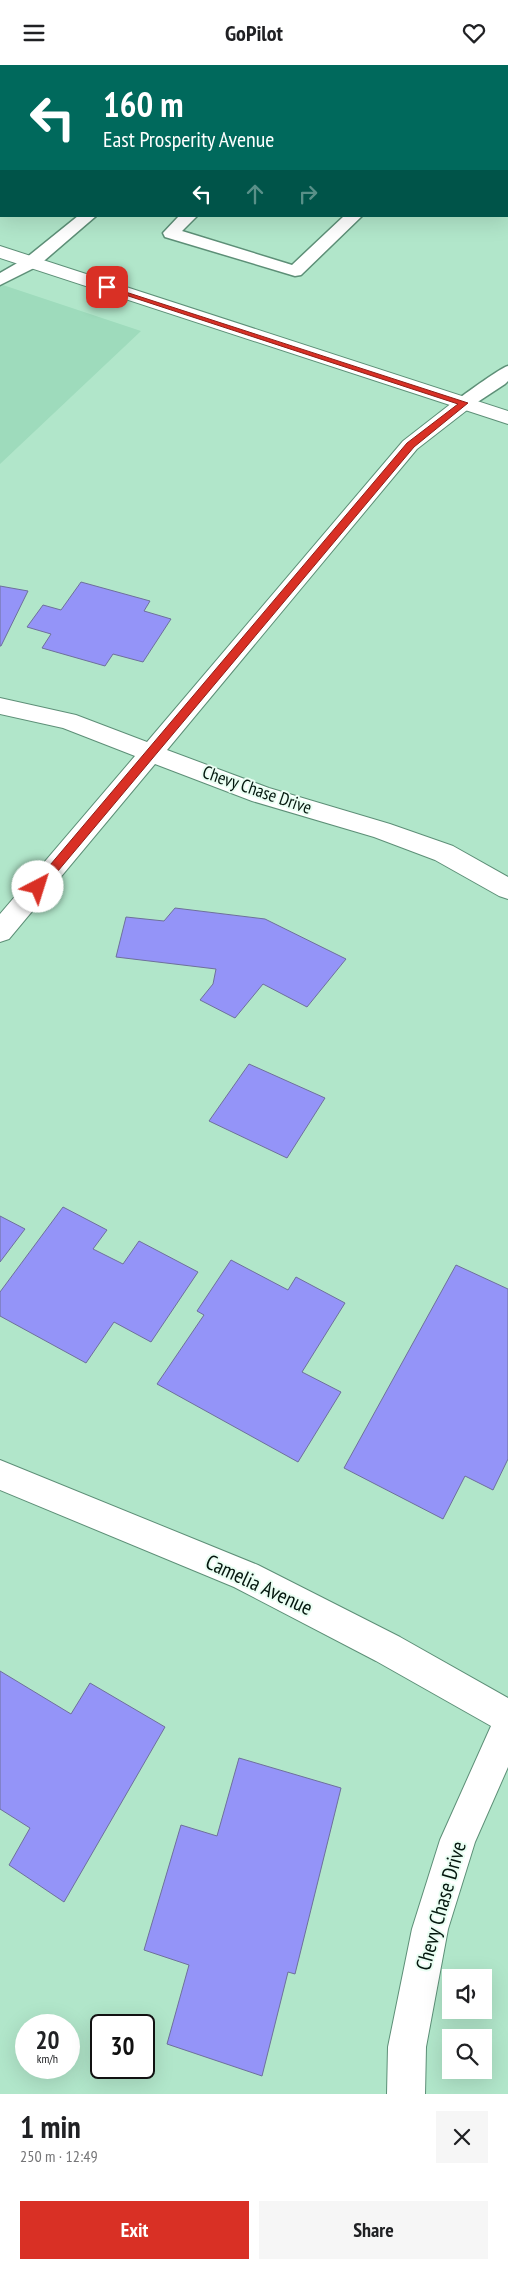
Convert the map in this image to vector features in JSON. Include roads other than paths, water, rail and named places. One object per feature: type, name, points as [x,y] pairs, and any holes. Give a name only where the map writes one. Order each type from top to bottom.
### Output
[{"type":"street","points":[[0,252],[507,416]]},
{"type":"street","points":[[0,932],[410,445],[464,403]]},
{"type":"street","name":"Chevy Chase Drive","points":[[0,706],[68,721],[262,795],[382,830],[444,853],[508,889]]},
{"type":"street","name":"Camelia Avenue","points":[[0,1475],[246,1576],[388,1649],[508,1717]]},
{"type":"street","name":"Chevy Chase Drive","points":[[406,2094],[407,2047],[430,1929],[458,1840],[508,1727]]},
{"type":"lane","points":[[0,280],[32,262],[87,217]]},
{"type":"lane","points":[[189,217],[171,233],[295,271],[353,217]]},
{"type":"lane","points":[[464,403],[499,380],[508,371]]}]
